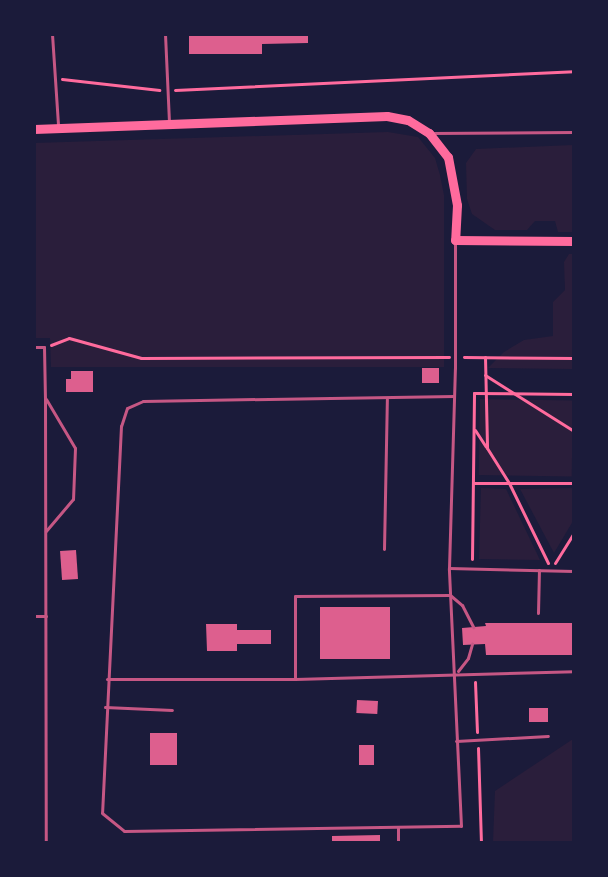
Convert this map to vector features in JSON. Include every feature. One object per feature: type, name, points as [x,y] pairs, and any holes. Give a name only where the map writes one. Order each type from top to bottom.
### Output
[{"type":"main road","points":[[34,129],[169,127],[387,116],[408,120],[429,133],[448,157],[457,205],[455,240],[573,241]]},
{"type":"lane","points":[[52,34],[57,78],[58,129]]},
{"type":"lane","points":[[165,34],[169,127]]},
{"type":"lane","points":[[429,133],[573,132]]},
{"type":"lane","points":[[454,396],[387,399],[143,401],[127,408],[121,426],[105,708],[102,813],[124,831],[461,826],[449,568],[454,396],[455,357],[455,240]]},
{"type":"lane","points":[[34,347],[44,347],[46,843]]},
{"type":"lane","points":[[45,398],[75,448],[73,500],[45,532]]},
{"type":"lane","points":[[384,549],[387,399]]},
{"type":"lane","points":[[449,568],[573,571]]},
{"type":"lane","points":[[538,614],[539,570]]},
{"type":"lane","points":[[295,679],[295,596],[450,595],[462,605],[473,627]]},
{"type":"lane","points":[[34,616],[46,616]]},
{"type":"lane","points":[[453,673],[463,667],[472,644]]},
{"type":"lane","points":[[107,679],[295,679],[475,671],[573,672]]},
{"type":"lane","points":[[105,708],[172,710]]},
{"type":"lane","points":[[456,741],[548,736]]},
{"type":"lane","points":[[398,827],[398,843]]},
{"type":"path","points":[[57,78],[168,90],[573,71]]},
{"type":"path","points":[[44,347],[69,338],[141,358],[573,358]]},
{"type":"path","points":[[485,357],[487,448]]},
{"type":"path","points":[[485,375],[573,431]]},
{"type":"path","points":[[472,569],[474,393],[573,394]]},
{"type":"path","points":[[474,428],[509,483],[551,570]]},
{"type":"path","points":[[474,483],[573,483]]},
{"type":"path","points":[[551,570],[573,532]]},
{"type":"path","points":[[475,671],[481,843]]},
{"type":"shaded area","points":[[388,132],[418,137],[435,158],[440,175],[444,195],[444,367],[51,367],[50,338],[35,338],[34,143]]},
{"type":"shaded area","points":[[573,145],[573,232],[558,232],[555,221],[535,221],[527,230],[495,230],[472,214],[467,199],[466,163],[476,149]]},
{"type":"shaded area","points":[[569,254],[573,254],[573,369],[488,368],[504,352],[524,340],[553,336],[553,302],[565,290],[564,262]]},
{"type":"shaded area","points":[[480,399],[573,401],[572,477],[479,475]]},
{"type":"shaded area","points":[[481,488],[506,489],[540,560],[479,559]]},
{"type":"shaded area","points":[[573,488],[573,521],[554,553],[520,489]]},
{"type":"shaded area","points":[[573,739],[573,842],[493,842],[495,791]]},
{"type":"building","points":[[189,34],[308,34],[308,43],[262,44],[262,54],[189,54]]},
{"type":"building","points":[[422,368],[439,368],[439,383],[422,383]]},
{"type":"building","points":[[71,371],[93,371],[93,392],[66,392],[66,379],[71,379]]},
{"type":"building","points":[[76,550],[78,579],[62,580],[60,551]]},
{"type":"building","points":[[320,607],[390,607],[390,659],[320,659]]},
{"type":"building","points":[[485,623],[574,623],[574,655],[486,655],[485,644],[463,645],[462,628],[486,626]]},
{"type":"building","points":[[206,624],[237,624],[237,630],[271,630],[271,644],[237,644],[237,651],[207,651]]},
{"type":"building","points":[[357,700],[378,701],[377,714],[356,713]]},
{"type":"building","points":[[529,708],[548,708],[548,722],[529,722]]},
{"type":"building","points":[[150,733],[177,733],[177,765],[150,765]]},
{"type":"building","points":[[359,745],[374,745],[374,765],[359,765]]},
{"type":"building","points":[[380,835],[380,842],[332,842],[332,836]]}]
